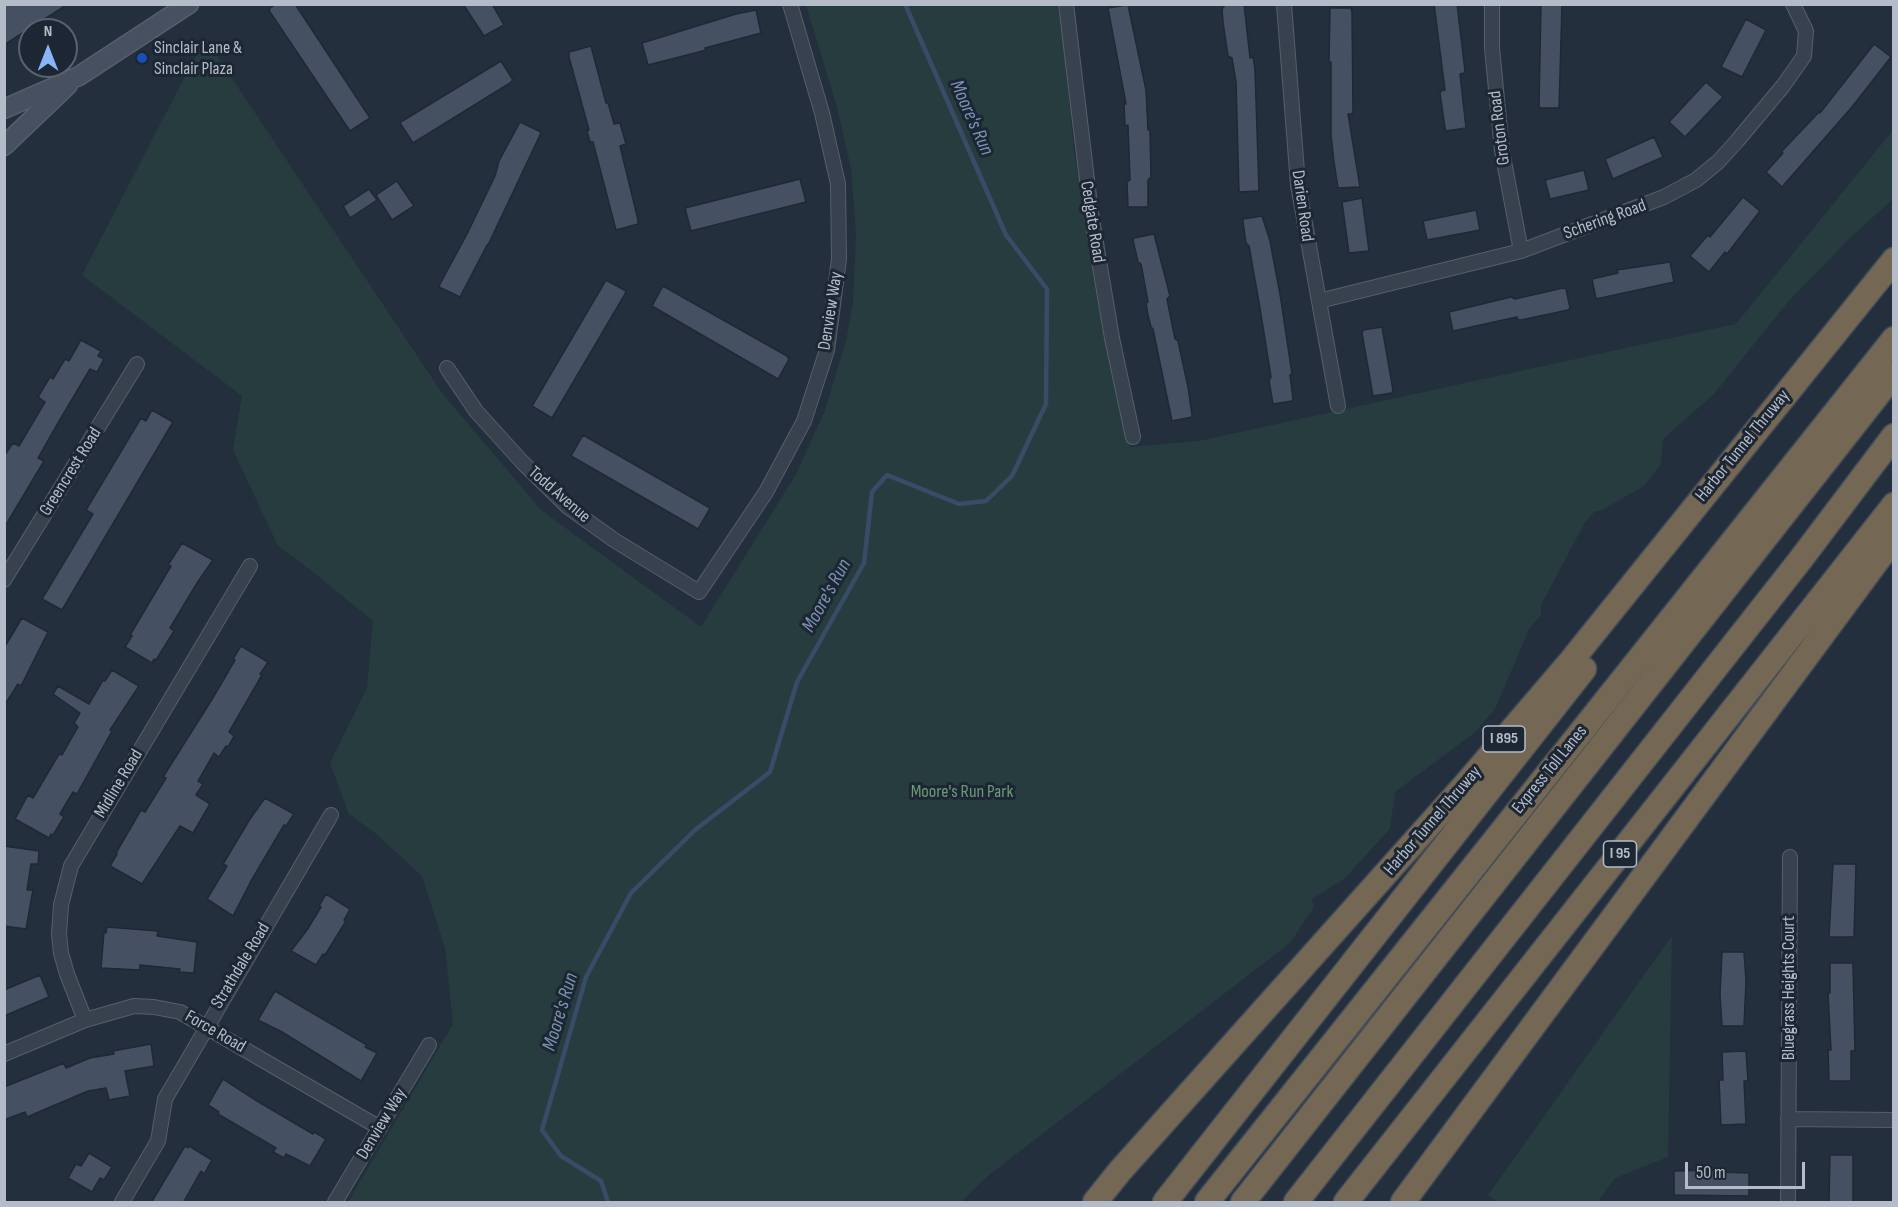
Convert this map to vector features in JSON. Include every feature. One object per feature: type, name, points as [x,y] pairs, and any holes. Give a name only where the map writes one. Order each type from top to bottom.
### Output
[{"type":"highway","name":"Harbor Tunnel Thruway","points":[[1095,1203],[1128,1162],[1457,794],[1571,661],[1893,260]]},
{"type":"highway","points":[[1165,1203],[1466,818],[1893,284]]},
{"type":"highway","name":"Express Toll Lanes","points":[[1207,1203],[1893,339]]},
{"type":"highway","name":"Express Toll Lanes","points":[[1243,1203],[1893,374]]},
{"type":"highway","points":[[1264,1203],[1893,400]]},
{"type":"highway","points":[[1296,1203],[1801,559],[1893,436]]},
{"type":"highway","name":"I 95","points":[[1346,1203],[1893,505]]},
{"type":"highway","points":[[1403,1203],[1893,538]]},
{"type":"street","points":[[4,109],[79,76],[189,4]]},
{"type":"street","name":"Denview Way","points":[[699,592],[766,492],[804,422],[827,350],[839,259],[838,183],[822,113],[790,4]]},
{"type":"street","name":"Cedgate Road","points":[[1066,4],[1091,213],[1112,338],[1132,437]]},
{"type":"street","name":"Darien Road","points":[[1284,4],[1290,106],[1298,185],[1338,406]]},
{"type":"street","name":"Groton Road","points":[[1492,4],[1493,59],[1502,151],[1521,251]]},
{"type":"street","name":"Schering Road","points":[[1319,301],[1521,251],[1664,197],[1696,180],[1718,162],[1737,141],[1804,56],[1806,32],[1792,4]]},
{"type":"street","points":[[4,146],[79,76]]},
{"type":"street","name":"Greencrest Road","points":[[4,580],[137,364]]},
{"type":"street","name":"Todd Avenue","points":[[447,368],[476,411],[523,463],[568,507],[614,540],[699,592]]},
{"type":"street","name":"Midline Road","points":[[85,1020],[68,974],[59,934],[61,905],[71,866],[250,566]]},
{"type":"street","name":"Strathdale Road","points":[[122,1203],[158,1141],[165,1099],[331,815]]},
{"type":"street","name":"Bluegrass Heights Court","points":[[1788,1203],[1790,857]]},
{"type":"street","name":"Force Road","points":[[4,1054],[85,1020],[134,1006],[180,1012],[380,1128]]},
{"type":"street","name":"Denview Way","points":[[335,1203],[429,1045]]},
{"type":"street","points":[[1788,1119],[1893,1120]]},
{"type":"green space","name":"Moore's Run Park","points":[[806,5],[1057,5],[1064,41],[1074,151],[1130,447],[1199,441],[1736,324],[1893,130],[1893,199],[1851,237],[1787,303],[1714,394],[1663,439],[1661,464],[1644,486],[1600,511],[1595,511],[1584,524],[1541,605],[1541,615],[1530,627],[1495,709],[1474,733],[1395,792],[1390,829],[1344,879],[1312,899],[1314,907],[1290,943],[989,1175],[961,1202],[348,1202],[453,1024],[445,948],[422,876],[375,833],[349,814],[330,763],[367,688],[373,621],[278,546],[233,450],[242,396],[82,275],[205,38],[442,393],[541,510],[701,627],[795,476],[824,413],[846,341],[853,303],[856,233],[851,169],[837,107]]},
{"type":"green space","points":[[1672,936],[1668,1157],[1615,1178],[1600,1198],[1600,1202],[1497,1202],[1488,1195]]},
{"type":"building","points":[[4,4],[68,4],[46,18],[18,18],[18,36],[4,45]]},
{"type":"building","points":[[276,4],[295,4],[370,118],[350,131],[270,12],[269,9]]},
{"type":"building","points":[[463,4],[492,4],[504,25],[484,36]]},
{"type":"building","points":[[1226,4],[1244,4],[1250,58],[1253,57],[1255,70],[1259,191],[1239,192],[1236,82],[1232,58],[1228,56],[1223,22],[1222,9]]},
{"type":"building","points":[[1434,4],[1457,4],[1465,71],[1460,74],[1466,128],[1446,131],[1445,128],[1440,93],[1445,90]]},
{"type":"building","points":[[1541,4],[1562,5],[1559,108],[1540,108],[1539,105]]},
{"type":"building","points":[[1128,5],[1146,90],[1148,130],[1150,130],[1151,177],[1148,180],[1148,207],[1128,207],[1127,182],[1130,180],[1128,125],[1125,126],[1124,104],[1126,104],[1108,8]]},
{"type":"building","points":[[1330,8],[1351,8],[1352,12],[1353,111],[1352,114],[1348,114],[1360,187],[1338,188],[1331,135]]},
{"type":"building","points":[[756,10],[761,33],[648,65],[642,43]]},
{"type":"building","points":[[1746,19],[1766,30],[1742,77],[1721,67]]},
{"type":"building","points":[[1874,44],[1891,57],[1852,107],[1782,187],[1766,172],[1783,153],[1781,152],[1820,113]]},
{"type":"building","points":[[591,46],[606,103],[608,103],[614,124],[620,123],[626,144],[620,146],[638,220],[638,224],[616,230],[593,142],[590,142],[587,131],[589,130],[569,57],[569,52]]},
{"type":"building","points":[[501,61],[513,80],[510,83],[413,143],[400,123]]},
{"type":"building","points":[[1706,82],[1723,97],[1685,137],[1669,122]]},
{"type":"building","points":[[520,122],[541,132],[540,135],[488,245],[460,297],[439,287],[440,284],[467,234],[495,176],[499,161]]},
{"type":"building","points":[[1654,137],[1663,157],[1613,179],[1605,159]]},
{"type":"building","points":[[1584,170],[1589,190],[1550,199],[1545,180]]},
{"type":"building","points":[[800,179],[806,202],[691,231],[685,208]]},
{"type":"building","points":[[397,181],[414,206],[392,220],[376,195]]},
{"type":"building","points":[[369,189],[377,200],[350,218],[343,206]]},
{"type":"building","points":[[1743,197],[1760,211],[1727,254],[1725,252],[1709,272],[1690,256],[1708,235],[1710,237]]},
{"type":"building","points":[[1362,198],[1369,251],[1349,253],[1342,202]]},
{"type":"building","points":[[1476,210],[1480,230],[1427,240],[1423,221]]},
{"type":"building","points":[[1262,216],[1270,241],[1292,374],[1290,375],[1292,401],[1273,404],[1260,308],[1243,222],[1243,219]]},
{"type":"building","points":[[1154,234],[1170,296],[1167,299],[1188,387],[1192,415],[1192,417],[1172,421],[1148,315],[1141,264],[1138,262],[1133,240]]},
{"type":"building","points":[[1670,262],[1674,282],[1596,299],[1592,279],[1618,273],[1617,270]]},
{"type":"building","points":[[606,280],[626,291],[625,294],[552,418],[532,406]]},
{"type":"building","points":[[663,286],[787,356],[789,359],[778,379],[652,306]]},
{"type":"building","points":[[1566,289],[1570,308],[1568,310],[1521,320],[1517,317],[1453,331],[1449,312],[1511,297],[1515,299]]},
{"type":"building","points":[[1382,327],[1393,390],[1392,393],[1373,396],[1362,333],[1363,330]]},
{"type":"building","points":[[81,340],[101,351],[98,356],[104,359],[97,372],[90,369],[58,423],[38,458],[44,461],[4,528],[4,456],[13,443],[19,446],[45,402],[38,397],[50,377],[53,379],[65,359],[69,361]]},
{"type":"building","points":[[152,410],[173,422],[62,610],[42,599],[93,514],[86,510],[141,418],[146,421]]},
{"type":"building","points":[[583,435],[710,508],[698,529],[571,456]]},
{"type":"building","points":[[182,543],[213,560],[170,628],[174,631],[152,663],[125,647]]},
{"type":"building","points":[[22,618],[48,632],[21,686],[18,684],[4,706],[4,648]]},
{"type":"building","points":[[241,646],[268,662],[229,732],[234,736],[228,747],[226,746],[219,757],[214,753],[198,781],[203,784],[196,795],[210,804],[193,833],[180,826],[142,884],[110,866],[141,810],[145,812],[166,778],[163,777],[211,701]]},
{"type":"building","points":[[112,670],[139,686],[110,730],[112,731],[77,794],[73,792],[67,802],[60,814],[64,817],[49,838],[15,819],[28,795],[33,798],[78,727],[74,723],[80,713],[53,694],[58,686],[89,704],[103,680],[105,681]]},
{"type":"building","points":[[265,798],[294,814],[286,826],[284,825],[233,916],[207,899],[227,866],[223,864]]},
{"type":"building","points":[[4,846],[39,851],[38,864],[31,864],[27,890],[33,890],[26,929],[4,926]]},
{"type":"building","points":[[1833,864],[1856,864],[1854,937],[1829,937]]},
{"type":"building","points":[[326,894],[350,909],[344,920],[346,921],[325,955],[323,954],[316,965],[291,951],[307,930]]},
{"type":"building","points":[[107,927],[158,931],[157,936],[197,942],[194,973],[179,972],[180,969],[140,965],[140,970],[101,968],[104,932],[106,933]]},
{"type":"building","points":[[1722,952],[1744,952],[1746,981],[1744,1026],[1722,1026],[1720,995]]},
{"type":"building","points":[[1830,963],[1853,963],[1855,1051],[1851,1051],[1851,1081],[1829,1081]]},
{"type":"building","points":[[40,975],[49,997],[4,1016],[4,990]]},
{"type":"building","points":[[275,991],[377,1053],[361,1081],[282,1032],[258,1020]]},
{"type":"building","points":[[151,1044],[154,1066],[125,1071],[130,1096],[109,1100],[106,1088],[88,1091],[27,1117],[25,1112],[4,1120],[4,1087],[64,1063],[66,1068],[90,1058],[114,1054],[113,1051]]},
{"type":"building","points":[[1746,1051],[1748,1081],[1744,1081],[1746,1124],[1721,1125],[1719,1080],[1723,1080],[1722,1052]]},
{"type":"building","points":[[223,1079],[313,1134],[314,1132],[326,1139],[310,1166],[286,1154],[284,1158],[273,1152],[276,1148],[218,1114],[219,1112],[208,1105]]},
{"type":"building","points":[[185,1146],[188,1148],[189,1146],[212,1160],[204,1174],[201,1171],[183,1203],[151,1203]]},
{"type":"building","points":[[89,1153],[112,1167],[104,1180],[100,1178],[92,1192],[68,1178],[76,1164],[81,1166]]},
{"type":"building","points":[[1830,1155],[1853,1155],[1853,1203],[1829,1203]]},
{"type":"building","points":[[1719,1170],[1719,1172],[1749,1173],[1749,1196],[1674,1195],[1674,1171]]},
{"type":"waterway","name":"Moore's Run","points":[[608,1202],[601,1181],[561,1156],[542,1130],[586,977],[631,893],[695,830],[770,772],[797,682],[864,563],[872,492],[887,475],[959,504],[986,501],[1012,476],[1046,404],[1047,289],[1006,235],[905,4]]},
{"type":"place","name":"Sinclair Lane & Sinclair Plaza","points":[[142,58]]}]
